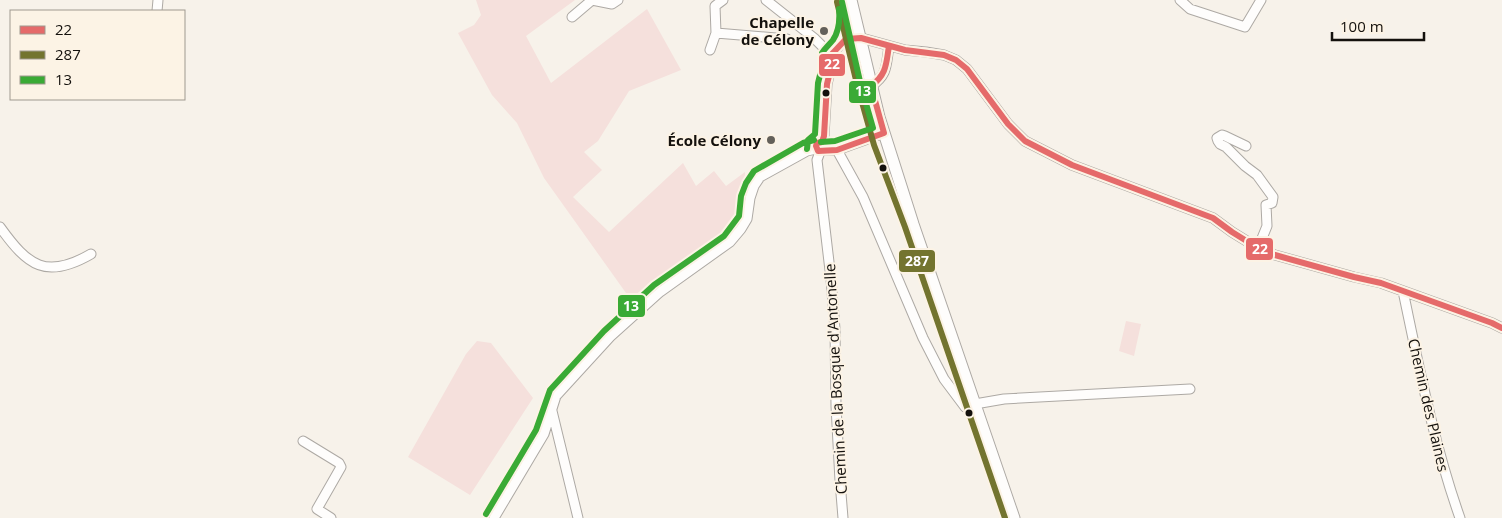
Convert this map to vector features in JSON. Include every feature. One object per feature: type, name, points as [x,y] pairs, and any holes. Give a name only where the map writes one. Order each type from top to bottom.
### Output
[{"type":"main road","points":[[846,0],[853,39],[870,106],[882,134],[1014,518]]},
{"type":"main road","points":[[851,0],[853,39],[871,86],[882,134]]},
{"type":"street","points":[[572,17],[592,0],[612,4],[618,0]]},
{"type":"street","points":[[710,50],[716,33],[711,3],[723,0]]},
{"type":"street","points":[[766,0],[814,38],[831,55],[853,39],[905,50],[944,55],[956,60],[967,69],[1008,124],[1025,141],[1072,165],[1213,218],[1258,248],[1299,262],[1381,283],[1427,298],[1492,322],[1502,328]]},
{"type":"street","points":[[1180,0],[1190,9],[1244,27],[1261,0]]},
{"type":"street","points":[[716,33],[787,39]]},
{"type":"street","points":[[871,86],[881,80],[886,66],[889,46]]},
{"type":"street","name":"Chemin de la Bosque d'Antonelle","points":[[831,55],[832,64],[827,84],[824,136],[817,160],[835,329],[836,406],[844,518]]},
{"type":"street","points":[[494,518],[544,434],[556,396],[610,336],[660,292],[730,242],[747,219],[750,198],[754,186],[760,177],[807,151],[820,148],[837,150],[882,134]]},
{"type":"street","points":[[1246,146],[1222,135],[1217,138],[1220,144],[1226,147],[1257,175],[1273,197],[1272,204],[1266,205],[1267,226],[1258,248]]},
{"type":"street","points":[[837,150],[863,197],[923,338],[944,379],[965,407],[1004,399],[1190,389]]},
{"type":"street","points":[[0,227],[18,250],[31,262],[44,267],[58,267],[77,262],[91,254]]},
{"type":"street","name":"Chemin des Plaines","points":[[1403,291],[1418,364],[1448,486],[1460,518]]},
{"type":"street","points":[[552,409],[578,518]]},
{"type":"street","points":[[303,441],[339,463],[340,467],[317,509],[331,518]]},
{"type":"shaded area","points":[[476,0],[575,0],[526,36],[551,83],[647,9],[681,70],[629,91],[598,141],[584,152],[602,170],[573,197],[609,232],[683,163],[696,186],[714,171],[726,186],[745,172],[746,189],[739,227],[729,238],[636,307],[544,178],[517,123],[492,95],[458,33],[474,25],[481,15]]},
{"type":"shaded area","points":[[1126,321],[1141,324],[1134,356],[1119,351]]},
{"type":"shaded area","points":[[477,341],[491,343],[533,398],[470,495],[408,457],[466,354]]},
{"type":"transit line","name":"287","points":[[837,2],[874,145],[905,227],[1005,518]]},
{"type":"transit line","name":"13","points":[[821,142],[835,141],[873,128],[861,86],[842,2]]},
{"type":"transit line","name":"13","points":[[807,149],[808,140],[815,134],[818,83],[823,63],[822,53],[837,33],[839,9]]},
{"type":"transit line","name":"22","points":[[889,46],[883,73],[871,86],[884,133],[837,150],[818,151],[817,143],[822,142],[824,136],[827,84],[832,64],[831,55],[846,39],[861,38],[905,50],[944,55],[956,60],[967,69],[1008,124],[1025,141],[1072,165],[1213,218],[1258,248],[1275,255],[1381,283],[1502,328]]},
{"type":"transit line","name":"13","points":[[486,514],[536,430],[550,390],[604,331],[654,285],[724,236],[739,216],[741,196],[746,183],[754,171],[803,143],[814,140]]},
{"type":"place","name":"Chapelle de Célony","points":[[824,31]]},
{"type":"place","name":"École Célony","points":[[771,140]]}]
